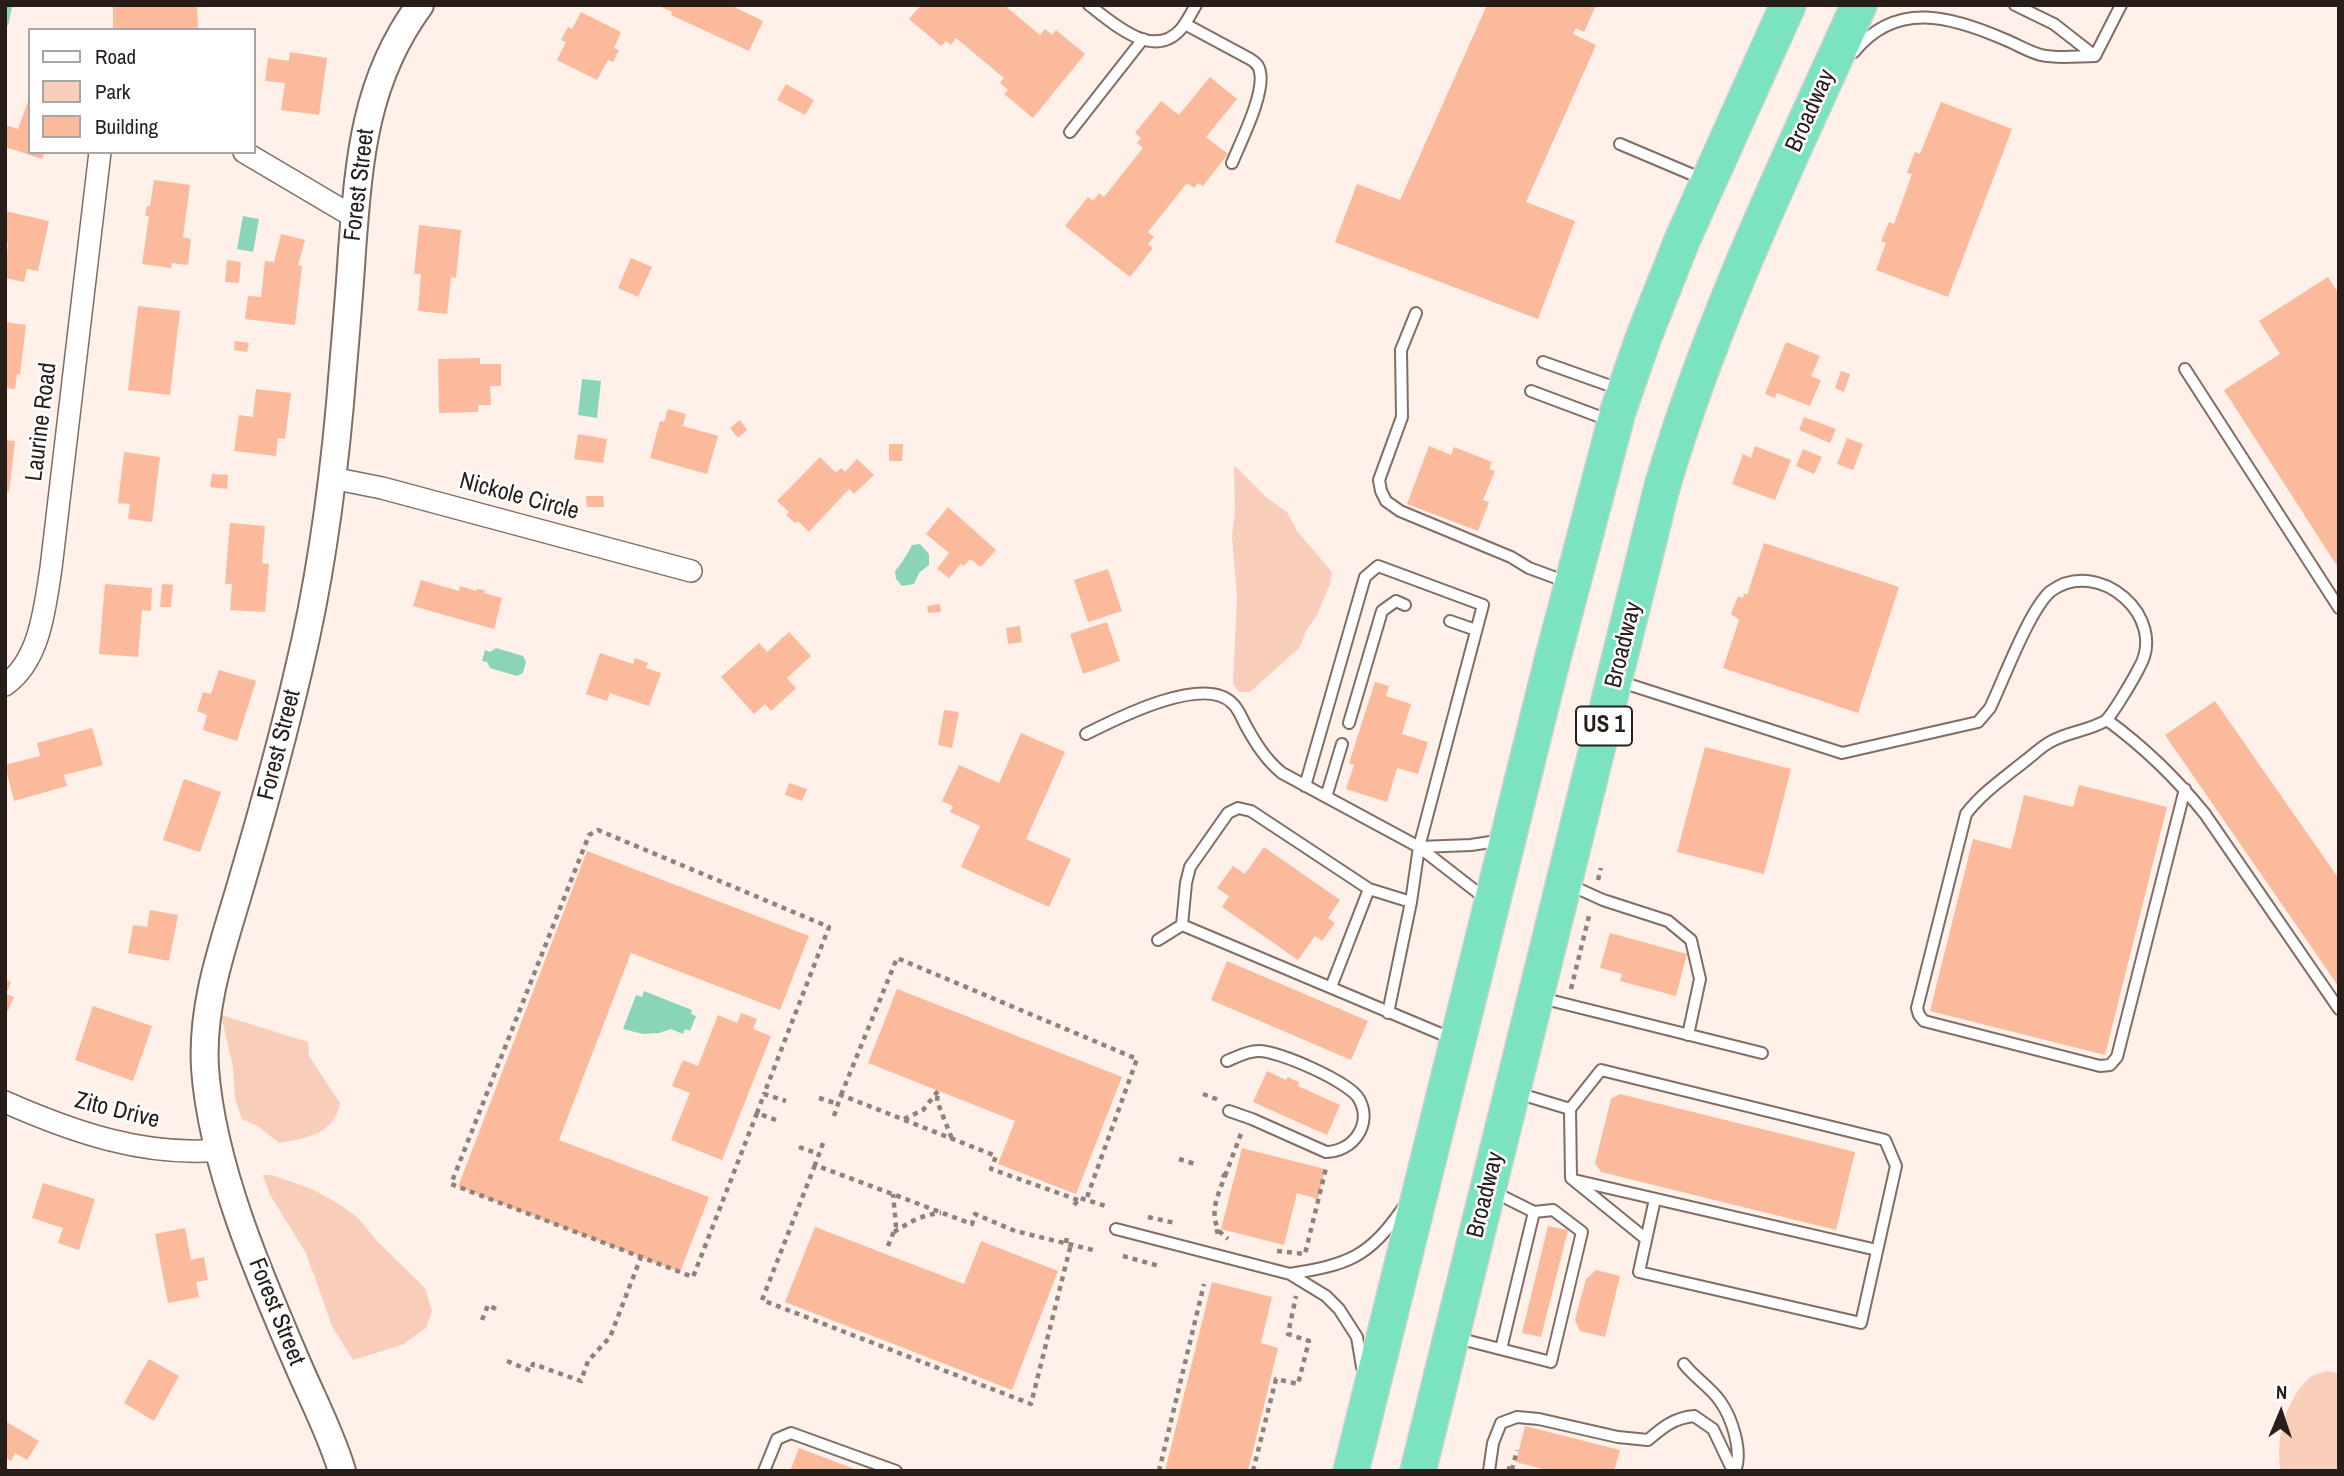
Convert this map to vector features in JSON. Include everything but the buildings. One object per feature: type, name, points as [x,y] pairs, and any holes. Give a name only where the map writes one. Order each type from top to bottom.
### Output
[{"type":"highway","name":"US 1","points":[[1352,1471],[1572,584],[1620,407],[1662,290],[1788,5]]},
{"type":"highway","name":"Broadway","points":[[1418,1471],[1662,487],[1682,421],[1734,283],[1858,5]]},
{"type":"street","name":"Forest Street","points":[[342,1471],[251,1250],[211,1118],[204,1032],[206,1007],[265,805],[318,576],[332,478],[364,141],[374,94],[389,55],[420,5]]},
{"type":"street","name":"Laurine Road","points":[[5,685],[26,665],[45,607],[100,154]]},
{"type":"street","points":[[247,154],[355,217]]},
{"type":"street","name":"Nickole Circle","points":[[332,478],[407,494],[691,571]]},
{"type":"street","name":"Zito Drive","points":[[5,1102],[85,1133],[126,1144],[179,1152],[220,1150]]},
{"type":"lane","points":[[1089,5],[1125,32],[1143,39],[1165,39],[1174,35],[1185,24],[1196,5]]},
{"type":"lane","points":[[2015,5],[2057,26],[2095,57]]},
{"type":"lane","points":[[2095,57],[2120,5]]},
{"type":"lane","points":[[1847,64],[1861,41],[1879,25],[1900,15],[1915,13],[1950,15],[2042,55],[2095,57]]},
{"type":"lane","points":[[1185,24],[1250,59],[1259,67],[1261,79],[1258,95],[1232,163]]},
{"type":"lane","points":[[1070,132],[1143,39]]},
{"type":"lane","points":[[1795,146],[1839,76]]},
{"type":"lane","points":[[1620,144],[1708,181]]},
{"type":"lane","points":[[1416,313],[1401,350],[1403,414],[1380,474],[1383,497],[1390,506],[1400,512],[1511,556],[1529,568],[1572,584]]},
{"type":"lane","points":[[1543,362],[1620,407]]},
{"type":"lane","points":[[2185,369],[2339,608]]},
{"type":"lane","points":[[1531,391],[1620,407]]},
{"type":"lane","points":[[1305,786],[1365,577],[1378,566],[1483,605],[1419,847],[1411,902],[1388,1013]]},
{"type":"lane","points":[[1615,680],[1842,753],[1978,722],[1990,708],[2039,604],[2062,585],[2090,580],[2111,587],[2129,601],[2146,637],[2144,660],[2107,720],[2050,742],[1980,798],[1966,814],[1917,1006],[1922,1019],[2100,1066],[2112,1063],[2116,1057],[2185,789]]},
{"type":"lane","points":[[1349,723],[1382,611],[1396,601],[1405,605]]},
{"type":"lane","points":[[1450,621],[1476,629]]},
{"type":"lane","points":[[1086,734],[1125,715],[1187,695],[1216,694],[1232,702],[1269,763],[1282,773],[1419,847],[1492,904]]},
{"type":"lane","points":[[2107,720],[2135,741],[2185,789],[2339,1009]]},
{"type":"lane","points":[[1326,797],[1342,744]]},
{"type":"lane","points":[[1182,925],[1190,867],[1226,816],[1238,808],[1251,811],[1369,889],[1411,902]]},
{"type":"lane","points":[[1419,847],[1471,845],[1508,839]]},
{"type":"lane","points":[[1564,883],[1603,900],[1668,922],[1691,940],[1700,979],[1688,1035]]},
{"type":"lane","points":[[1331,987],[1369,889]]},
{"type":"lane","points":[[1158,940],[1182,925]]},
{"type":"lane","points":[[1182,925],[1459,1041]]},
{"type":"lane","points":[[1535,997],[1762,1053]]},
{"type":"lane","points":[[1227,1061],[1259,1050],[1291,1060],[1349,1087],[1359,1099],[1363,1119],[1351,1144],[1326,1152],[1229,1111]]},
{"type":"lane","points":[[1646,1239],[1572,1179],[1570,1109],[1601,1070],[1885,1140],[1896,1166],[1861,1323],[1639,1272],[1655,1199]]},
{"type":"lane","points":[[1512,1091],[1570,1109]]},
{"type":"lane","points":[[1290,1274],[1328,1268],[1365,1251],[1389,1227],[1428,1166]]},
{"type":"lane","points":[[1572,1179],[1877,1250]]},
{"type":"lane","points":[[1451,1336],[1551,1362],[1582,1232],[1553,1210],[1534,1212],[1488,1189]]},
{"type":"lane","points":[[1501,1349],[1534,1212]]},
{"type":"lane","points":[[1116,1229],[1290,1274],[1332,1300],[1353,1329],[1362,1359],[1364,1419]]},
{"type":"lane","points":[[1684,1364],[1720,1401],[1729,1420],[1738,1450],[1734,1471]]},
{"type":"lane","points":[[1489,1471],[1493,1443],[1501,1423],[1517,1417],[1539,1419],[1618,1437],[1648,1440],[1679,1417],[1694,1416],[1713,1429],[1734,1471]]},
{"type":"lane","points":[[764,1471],[777,1439],[791,1433],[896,1471]]},
{"type":"path","points":[[598,830],[829,927],[764,1094],[693,1277],[451,1184],[589,835],[598,830]]},
{"type":"path","points":[[834,1116],[897,958],[1136,1059],[1086,1200]]},
{"type":"path","points":[[903,1120],[923,1110],[938,1091],[937,1101],[953,1139]]},
{"type":"path","points":[[764,1094],[786,1101]]},
{"type":"path","points":[[1203,1094],[1219,1100]]},
{"type":"path","points":[[841,1095],[996,1156],[991,1169],[1079,1200],[1109,1207]]},
{"type":"path","points":[[819,1098],[838,1104]]},
{"type":"path","points":[[757,1113],[776,1120]]},
{"type":"path","points":[[1233,1241],[1217,1232],[1214,1203],[1243,1129],[1248,1128]]},
{"type":"path","points":[[823,1143],[762,1300],[1031,1404],[1069,1244],[1067,1236]]},
{"type":"path","points":[[799,1147],[819,1154]]},
{"type":"path","points":[[1179,1159],[1198,1165]]},
{"type":"path","points":[[1274,1251],[1305,1254],[1328,1162]]},
{"type":"path","points":[[815,1165],[972,1224],[975,1214],[1015,1231],[1093,1250]]},
{"type":"path","points":[[888,1247],[896,1226],[893,1194]]},
{"type":"path","points":[[1074,1205],[1079,1200]]},
{"type":"path","points":[[894,1232],[932,1214],[944,1213]]},
{"type":"path","points":[[1141,1215],[1175,1223]]},
{"type":"path","points":[[1123,1256],[1158,1266]]},
{"type":"path","points":[[508,1362],[531,1371],[533,1364],[580,1381],[587,1361],[610,1337],[641,1257]]},
{"type":"path","points":[[1159,1471],[1204,1284]]},
{"type":"path","points":[[1253,1471],[1276,1379],[1298,1384],[1307,1352],[1309,1341],[1288,1334],[1296,1295]]},
{"type":"path","points":[[482,1320],[488,1305],[496,1309]]},
{"type":"path","points":[[1512,1470],[1517,1450]]},
{"type":"green space","points":[[1234,465],[1267,498],[1287,512],[1297,531],[1332,572],[1317,615],[1299,648],[1250,692],[1239,692],[1233,684],[1237,597],[1232,536],[1235,512]]},
{"type":"green space","points":[[221,1015],[308,1042],[309,1056],[340,1103],[332,1122],[309,1137],[279,1143],[259,1127],[242,1119],[235,1099],[233,1067]]},
{"type":"green space","points":[[263,1175],[272,1175],[312,1189],[358,1218],[377,1241],[425,1288],[432,1311],[426,1328],[402,1345],[353,1360],[332,1326],[306,1253],[270,1195]]},
{"type":"green space","points":[[2328,1371],[2339,1373],[2339,1471],[2281,1471],[2279,1447],[2288,1410],[2308,1379]]},
{"type":"shaded area","points":[[243,216],[259,219],[253,252],[237,249]]},
{"type":"shaded area","points":[[582,379],[601,381],[597,418],[578,415]]},
{"type":"shaded area","points":[[920,544],[929,554],[929,565],[919,573],[914,584],[902,586],[896,579],[895,571],[912,545]]},
{"type":"shaded area","points":[[496,648],[523,656],[526,662],[523,673],[517,676],[490,668],[487,662],[482,661],[485,650],[490,652]]},
{"type":"shaded area","points":[[644,991],[692,1010],[691,1014],[696,1016],[690,1031],[685,1029],[683,1034],[671,1029],[643,1034],[623,1029],[636,995],[642,997]]},
{"type":"waterway","points":[[5,23],[9,5]]}]
